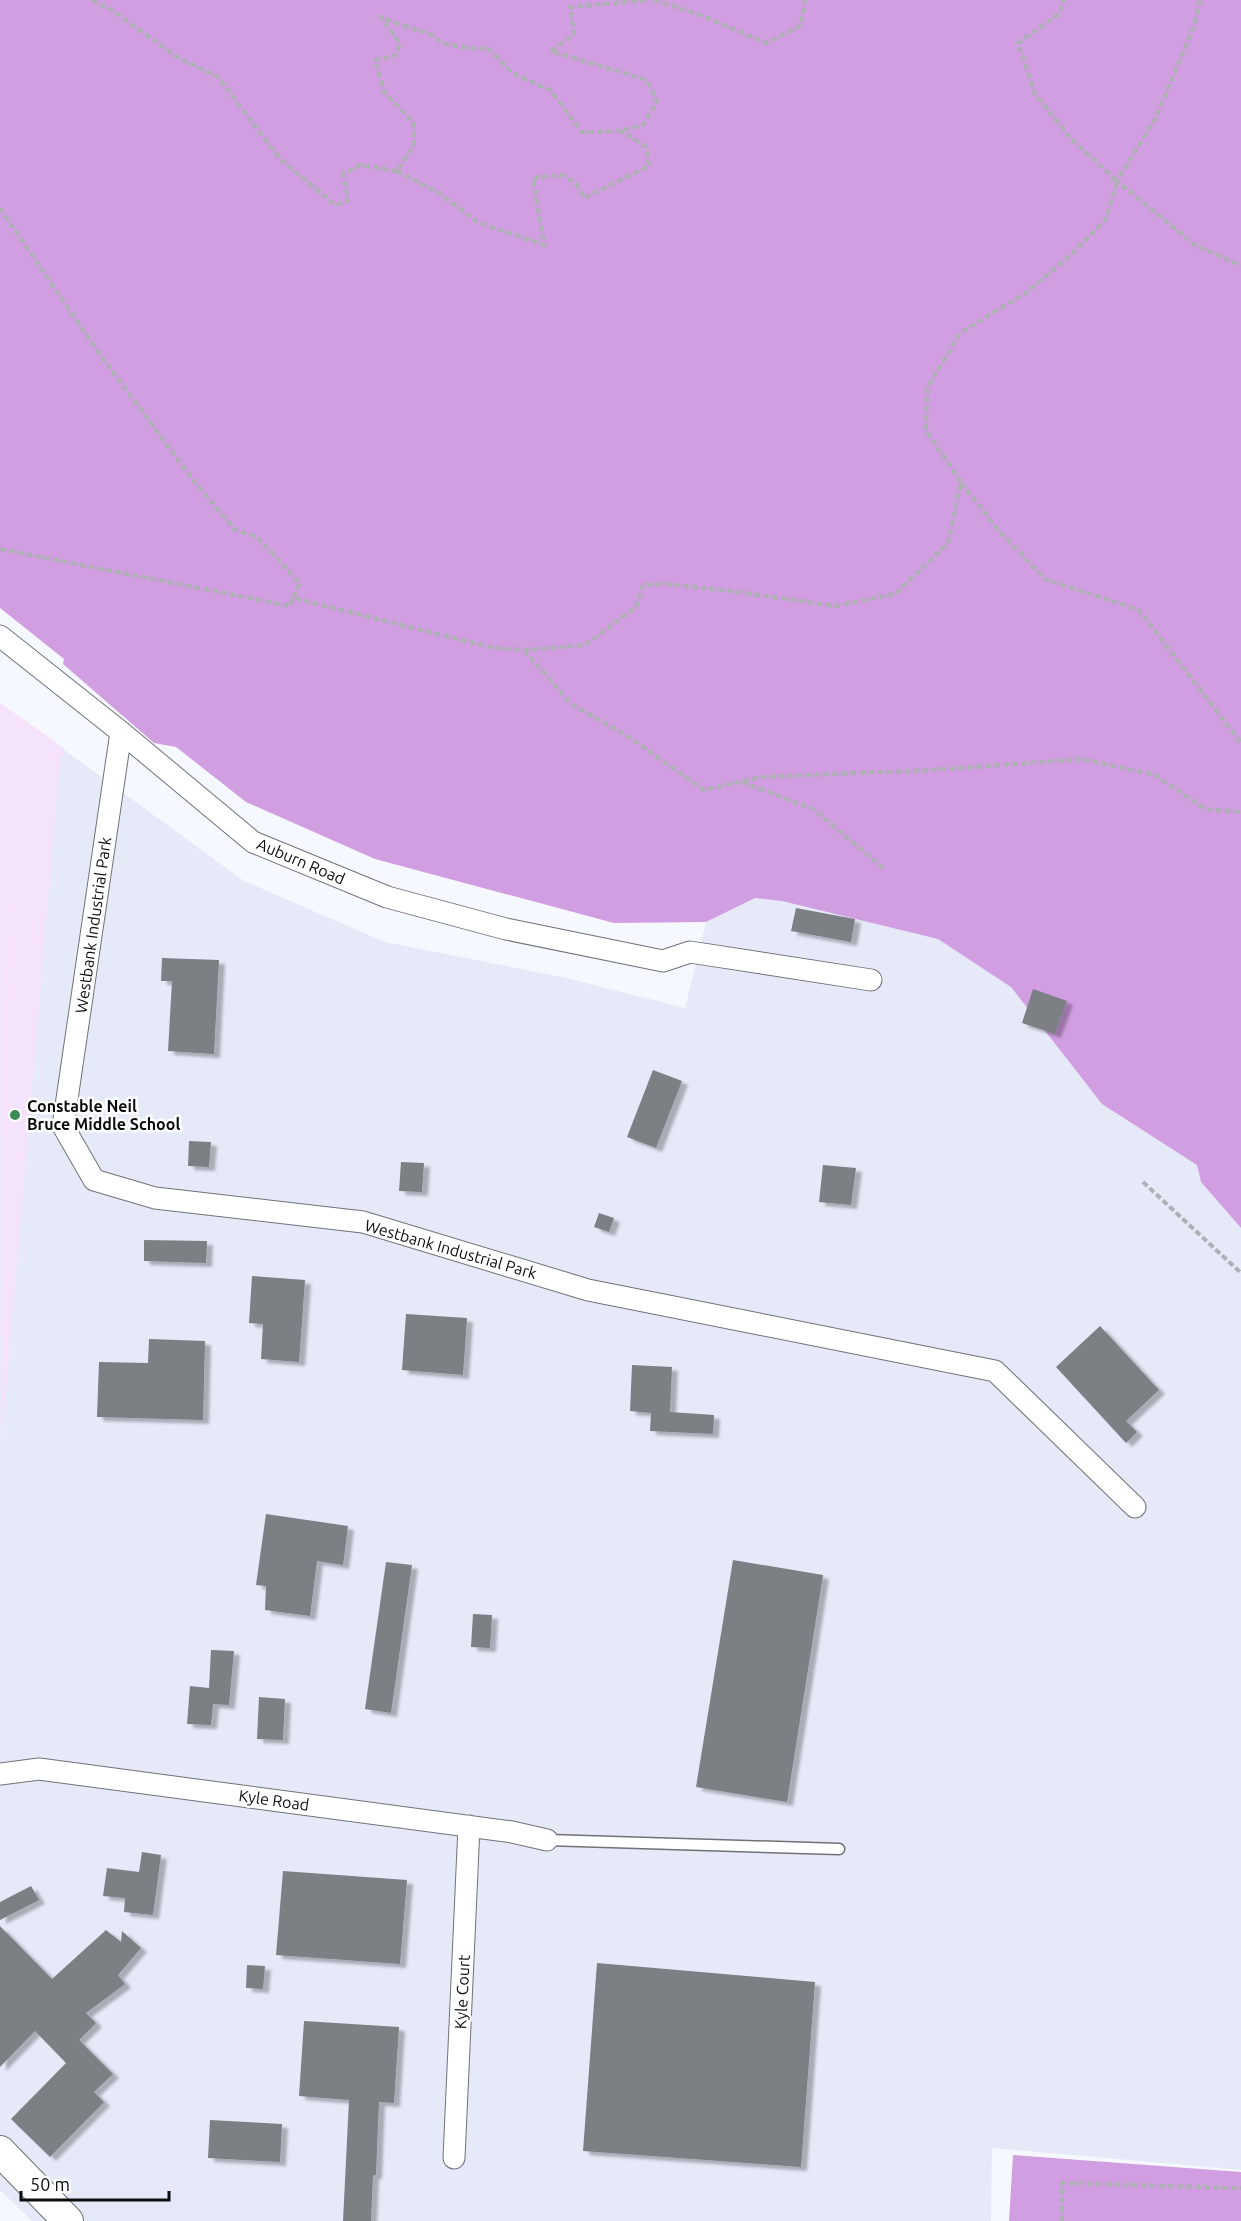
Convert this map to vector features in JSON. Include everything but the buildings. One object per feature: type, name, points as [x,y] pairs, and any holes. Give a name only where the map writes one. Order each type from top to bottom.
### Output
[{"type":"street","name":"Auburn Road","points":[[0,636],[254,842],[387,897],[506,929],[663,962],[690,952],[872,980]]},
{"type":"street","name":"Westbank Industrial Park","points":[[121,732],[63,1126],[94,1180],[155,1198],[363,1222],[588,1290],[995,1371],[1135,1507]]},
{"type":"street","name":"Kyle Road","points":[[0,1774],[39,1769],[512,1832],[547,1840]]},
{"type":"street","name":"Kyle Court","points":[[454,2158],[469,1826]]},
{"type":"street","points":[[0,2151],[68,2221]]},
{"type":"lane","points":[[547,1840],[839,1849]]},
{"type":"path","points":[[92,0],[113,11],[177,57],[218,77],[280,159],[335,205],[348,201],[343,174],[360,165],[397,171],[439,193],[477,222],[544,245],[532,178],[564,175],[576,184],[584,198],[649,166],[646,147],[621,130]]},
{"type":"path","points":[[397,171],[414,144],[413,122],[384,92],[375,60],[395,56],[400,44],[381,17],[429,33],[442,43],[489,49],[512,73],[550,90],[582,132],[621,130],[644,124],[657,101],[646,80],[551,51],[574,34],[570,7],[649,0]]},
{"type":"path","points":[[654,0],[698,14],[766,43],[800,26],[805,0]]},
{"type":"path","points":[[1064,0],[1059,14],[1018,43],[1035,94],[1071,139],[1117,181],[1196,246],[1241,265]]},
{"type":"path","points":[[1200,0],[1194,26],[1155,119],[1117,181],[1106,219],[1072,254],[1027,292],[960,333],[927,388],[926,431],[961,482],[1000,532],[1046,579],[1139,610],[1241,743]]},
{"type":"path","points":[[0,208],[98,352],[192,480],[235,530],[257,537],[300,583],[290,606],[0,549]]},
{"type":"path","points":[[293,598],[494,648],[524,650],[585,645],[636,607],[643,585],[664,584],[724,590],[835,606],[895,594],[948,543],[961,482]]},
{"type":"path","points":[[524,650],[571,704],[629,737],[704,790],[761,777],[932,770],[1082,759],[1155,775],[1205,808],[1241,812]]},
{"type":"path","points":[[741,782],[813,809],[884,869]]},
{"type":"path","points":[[1143,1182],[1241,1273]]},
{"type":"path","points":[[1062,2221],[1062,2183],[1241,2188]]},
{"type":"shaded area","points":[[0,0],[1241,0],[1241,1228],[1201,1182],[1197,1165],[1102,1104],[1011,987],[938,939],[782,901],[755,898],[706,922],[614,923],[375,859],[246,802],[176,747],[154,743],[63,664],[64,659],[0,608]]},
{"type":"shaded area","points":[[0,703],[244,881],[385,942],[566,978],[685,1008],[706,922],[816,867],[1159,991],[1201,1182],[1241,1228],[1241,2170],[992,2148],[991,2221],[32,2221],[0,2190]]},
{"type":"shaded area","name":"Constable Neil Bruce Middle School","points":[[0,703],[64,748],[58,781],[1,1450]]},
{"type":"shaded area","points":[[1013,2155],[1241,2172],[1241,2221],[1009,2221]]},
{"type":"place","name":"Constable Neil Bruce Middle School","points":[[15,1115]]}]
